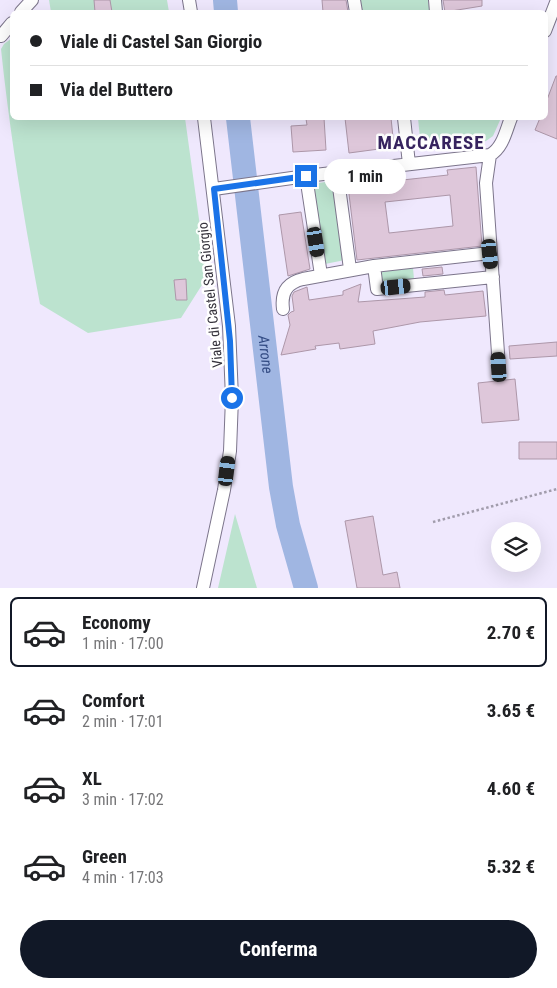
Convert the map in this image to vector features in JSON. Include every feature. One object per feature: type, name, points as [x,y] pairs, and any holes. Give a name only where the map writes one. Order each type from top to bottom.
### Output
[{"type":"street","points":[[24,10],[32,0]]},
{"type":"street","points":[[551,18],[557,0]]},
{"type":"street","points":[[1,36],[10,25]]},
{"type":"street","name":"Viale di Castel San Giorgio","points":[[203,588],[224,490],[230,450],[232,411],[230,341],[214,189],[204,120]]},
{"type":"street","points":[[404,120],[409,164]]},
{"type":"street","points":[[214,189],[337,172],[490,155],[500,144],[510,120]]},
{"type":"street","points":[[490,155],[485,191],[499,367]]},
{"type":"street","points":[[337,172],[350,269]]},
{"type":"street","points":[[306,176],[321,275]]},
{"type":"street","points":[[283,309],[283,296],[290,284],[297,280],[350,269],[490,254]]},
{"type":"street","points":[[374,266],[377,289],[492,277]]},
{"type":"path","points":[[433,522],[557,489]]},
{"type":"green space","points":[[49,0],[167,0],[169,10],[51,10]]},
{"type":"green space","points":[[360,0],[428,0],[430,10],[362,10]]},
{"type":"green space","points":[[10,40],[10,120],[185,120],[207,277],[181,318],[88,333],[40,304],[28,241],[18,177],[9,113],[1,49]]},
{"type":"green space","points":[[418,120],[500,120],[493,136],[486,141],[421,149]]},
{"type":"green space","points":[[332,181],[345,260],[325,264],[312,184]]},
{"type":"green space","points":[[413,268],[414,279],[382,282],[381,272]]},
{"type":"green space","points":[[235,514],[257,588],[218,588]]},
{"type":"building","points":[[94,0],[110,0],[112,10],[95,10]]},
{"type":"building","points":[[322,0],[346,0],[348,10],[323,10]]},
{"type":"building","points":[[443,0],[482,0],[482,6],[445,10]]},
{"type":"building","points":[[557,76],[557,139],[535,130],[539,120],[548,120],[548,97]]},
{"type":"building","points":[[306,120],[324,120],[326,150],[293,152],[291,126],[307,125]]},
{"type":"building","points":[[345,120],[391,120],[394,147],[349,153]]},
{"type":"building","points":[[476,167],[482,246],[357,260],[348,186],[448,175],[447,170]],"holes":[[[450,195],[453,226],[389,233],[385,202]]]},
{"type":"building","points":[[301,212],[310,269],[288,276],[279,215]]},
{"type":"building","points":[[442,267],[443,274],[423,276],[422,269]]},
{"type":"building","points":[[186,279],[187,300],[176,300],[174,280]]},
{"type":"building","points":[[361,284],[358,302],[425,297],[425,292],[444,290],[445,295],[483,291],[486,316],[420,322],[373,331],[375,344],[340,349],[339,343],[315,346],[316,349],[281,355],[290,325],[288,315],[294,311],[292,296],[294,292],[307,287],[309,300],[343,295],[343,291]]},
{"type":"building","points":[[557,342],[557,356],[510,359],[509,346]]},
{"type":"building","points":[[515,379],[519,420],[482,423],[478,383]]},
{"type":"building","points":[[519,442],[557,442],[557,459],[519,459]]},
{"type":"building","points":[[373,516],[383,575],[397,572],[400,588],[357,588],[345,521]]},
{"type":"waterway","name":"Arrone","points":[[225,0],[226,10]]},
{"type":"waterway","name":"Arrone","points":[[238,120],[281,487],[288,525],[306,588]]},
{"type":"district","name":"MACCARESE","points":[[431,142]]},
{"type":"route","points":[[232,398],[230,341],[214,189],[306,176]]}]
